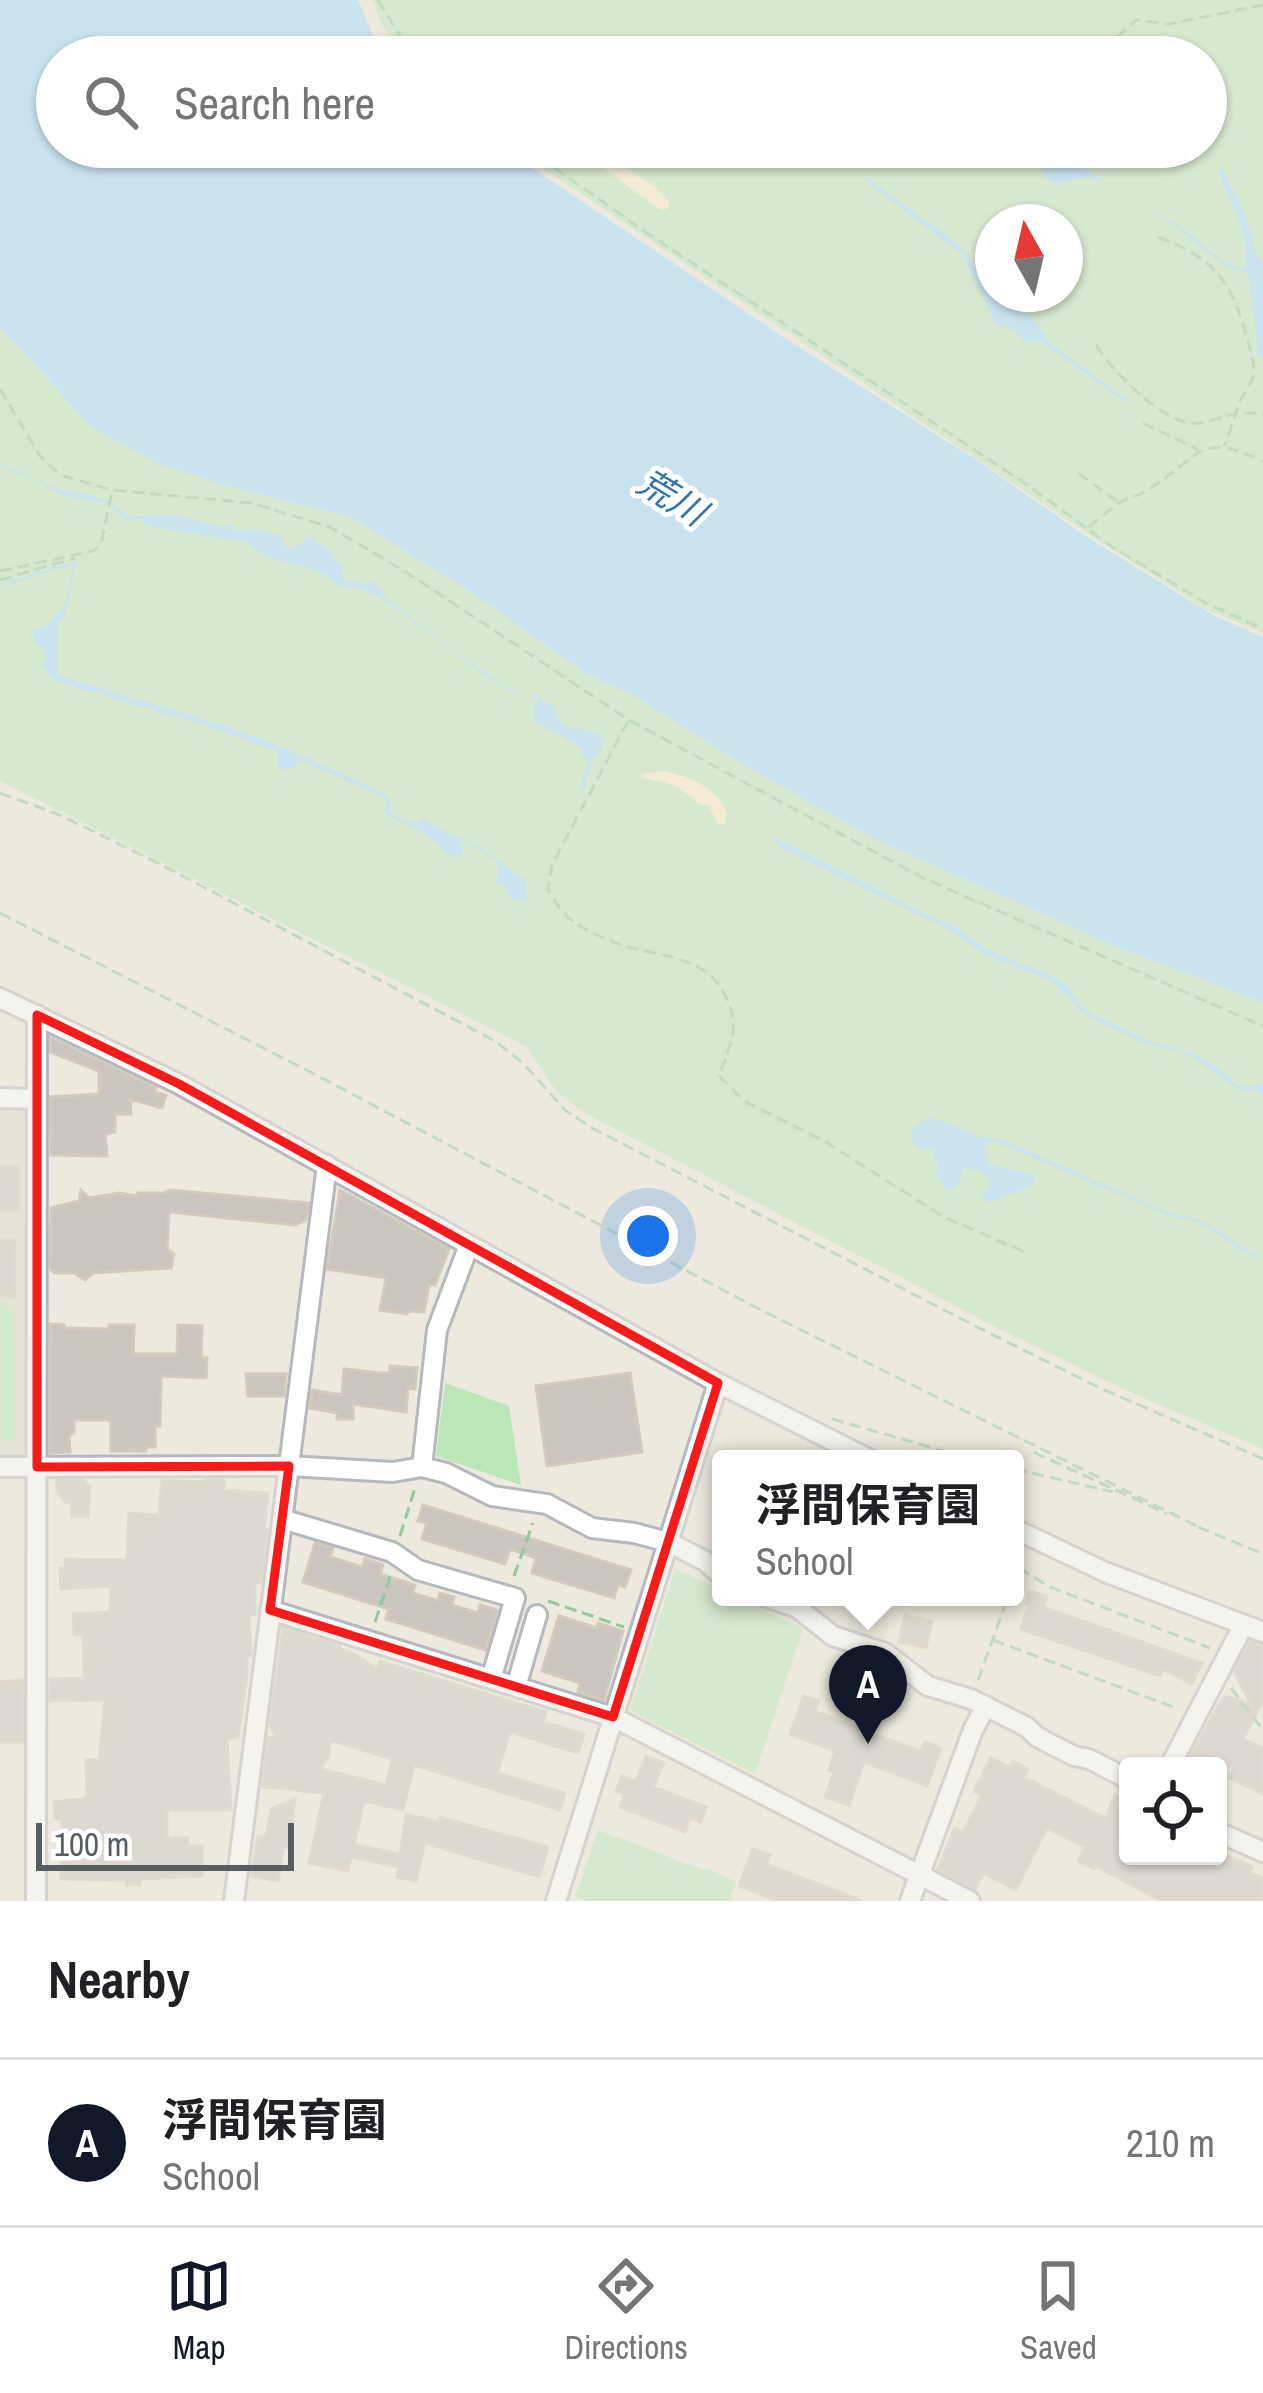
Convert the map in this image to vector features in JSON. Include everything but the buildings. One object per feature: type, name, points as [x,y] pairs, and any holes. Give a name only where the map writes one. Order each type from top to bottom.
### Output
[{"type":"street","points":[[0,998],[179,1084],[718,1383],[851,1450]]},
{"type":"street","points":[[36,1901],[38,1016]]},
{"type":"street","points":[[0,1098],[37,1099]]},
{"type":"street","points":[[234,1901],[327,1165]]},
{"type":"street","points":[[422,1467],[437,1330],[469,1245]]},
{"type":"street","points":[[556,1901],[718,1383]]},
{"type":"street","points":[[0,1467],[289,1466],[375,1472],[422,1467],[446,1473],[492,1496],[547,1504],[592,1528],[668,1542],[712,1567]]},
{"type":"street","points":[[282,1519],[392,1552],[418,1570],[514,1598],[491,1679]]},
{"type":"street","points":[[1024,1533],[1105,1572],[1263,1632]]},
{"type":"street","points":[[793,1606],[833,1636],[885,1653],[928,1686],[978,1702],[1074,1756],[1119,1774]]},
{"type":"street","points":[[516,1687],[544,1608]]},
{"type":"street","points":[[270,1610],[613,1717],[970,1901]]},
{"type":"street","points":[[1175,1757],[1243,1626]]},
{"type":"street","points":[[910,1901],[974,1730],[978,1702]]},
{"type":"street","points":[[1227,1836],[1263,1852]]},
{"type":"path","points":[[378,0],[400,36]]},
{"type":"path","points":[[1119,36],[1136,20],[1169,24],[1263,5]]},
{"type":"path","points":[[555,168],[1111,546],[1204,602],[1263,629]]},
{"type":"path","points":[[1158,237],[1179,244],[1212,266],[1228,284],[1239,312],[1253,379],[1224,446]]},
{"type":"path","points":[[1096,345],[1107,363],[1169,415],[1186,423],[1220,420],[1236,413],[1263,414]]},
{"type":"path","points":[[0,389],[40,456],[60,475],[112,490],[251,503],[330,526],[629,720],[925,879],[1263,1026]]},
{"type":"path","points":[[1143,423],[1200,451]]},
{"type":"path","points":[[1088,527],[1200,451],[1224,446],[1263,462]]},
{"type":"path","points":[[1078,473],[1119,503]]},
{"type":"path","points":[[0,572],[93,551],[101,544],[112,490]]},
{"type":"path","points":[[0,580],[75,558]]},
{"type":"path","points":[[629,720],[552,865],[548,889],[558,907],[568,918],[626,946],[704,968],[731,1006],[733,1029],[719,1076],[744,1101],[824,1141],[944,1216],[1024,1252]]},
{"type":"path","points":[[0,793],[59,815],[160,864],[495,1041],[523,1063],[566,1111],[592,1128],[976,1327],[1263,1460]]},
{"type":"path","points":[[0,913],[759,1309],[1198,1527]]},
{"type":"path","points":[[820,1415],[941,1450]]},
{"type":"path","points":[[1198,1527],[1031,1451],[1263,1555]]},
{"type":"path","points":[[1024,1471],[1119,1493]]},
{"type":"path","points":[[511,1587],[534,1517]]},
{"type":"path","points":[[1024,1571],[1050,1587],[1227,1655]]},
{"type":"path","points":[[978,1702],[1005,1606]]},
{"type":"path","points":[[544,1608],[631,1630]]},
{"type":"path","points":[[993,1640],[1196,1715]]},
{"type":"path","points":[[1207,1696],[1231,1688],[1263,1730]]},
{"type":"highlighted area","points":[[37,1015],[179,1084],[718,1383],[613,1717],[270,1610],[289,1466],[37,1467]]},
{"type":"shaded area","points":[[0,1105],[24,1105],[27,1110],[28,1449],[21,1455],[0,1455]]},
{"type":"green space","points":[[373,0],[1263,0],[1263,633],[1206,609],[1093,537],[542,168],[1227,168],[1227,36],[390,36]]},
{"type":"green space","points":[[0,327],[90,426],[237,489],[350,517],[475,595],[586,674],[635,696],[874,839],[1114,946],[1263,1003],[1263,1449],[1125,1390],[994,1326],[583,1112],[557,1092],[527,1047],[0,781]]},
{"type":"green space","points":[[0,1305],[14,1305],[14,1440],[0,1440]]},
{"type":"green space","points":[[445,1383],[509,1406],[521,1485],[436,1456]]},
{"type":"green space","points":[[675,1569],[712,1586],[712,1606],[755,1606],[803,1628],[755,1774],[630,1711]]},
{"type":"green space","points":[[598,1830],[736,1882],[730,1896],[733,1901],[584,1901],[576,1896]]},
{"type":"sand","points":[[603,168],[627,168],[658,189],[669,201],[664,210]]},
{"type":"sand","points":[[662,771],[709,789],[727,813],[725,824],[718,825],[709,806],[675,785],[641,777]]},
{"type":"water","name":"荒川","points":[[0,0],[358,0],[373,36],[36,36],[36,168],[532,168],[1084,535],[1213,615],[1263,637],[1263,1003],[1114,946],[874,839],[635,697],[586,674],[475,595],[350,517],[158,464],[90,426],[0,327]]},
{"type":"water","points":[[1041,168],[1085,168],[1105,183],[1089,177],[1054,184]]},
{"type":"water","points":[[1218,169],[1223,170],[1246,216],[1257,258],[1263,263],[1263,358],[1259,358],[1248,274],[1224,266],[1178,228],[1123,195],[1184,229],[1223,262],[1243,269],[1243,232]]},
{"type":"water","points":[[864,180],[953,240],[967,253],[975,280],[963,255]]},
{"type":"water","points":[[990,312],[1026,312],[1049,342],[1129,401],[1043,343],[1025,342],[1014,330],[996,325]]},
{"type":"water","points":[[0,464],[63,491],[87,494],[111,504],[132,517],[178,516],[216,526],[232,525],[238,531],[252,529],[284,537],[284,545],[291,549],[313,534],[333,553],[332,559],[342,563],[343,581],[370,584],[374,580],[386,598],[450,649],[525,696],[484,675],[371,593],[337,585],[316,571],[267,556],[249,543],[143,525],[144,519],[127,520],[105,503],[60,495]]},
{"type":"water","points":[[77,561],[65,614],[58,624],[57,675],[216,723],[382,792],[397,818],[416,824],[424,818],[485,851],[526,880],[527,904],[523,899],[514,901],[506,887],[496,883],[498,863],[493,859],[460,841],[460,856],[444,853],[425,834],[384,813],[386,801],[373,792],[297,760],[296,767],[283,770],[277,766],[278,752],[55,681],[41,665],[44,647],[36,645],[32,631],[58,615],[73,565],[0,584]]},
{"type":"water","points":[[537,693],[547,704],[554,702],[557,719],[563,724],[566,720],[566,727],[586,730],[604,740],[582,792],[588,760],[582,757],[583,749],[534,721],[539,697],[533,697]]},
{"type":"water","points":[[773,836],[954,926],[988,950],[1054,977],[1091,1013],[1146,1040],[1192,1053],[1240,1087],[1263,1084],[1263,1097],[1259,1091],[1239,1090],[1188,1054],[1141,1042],[1109,1027],[1083,1013],[1049,980],[987,956],[947,929],[778,847]]},
{"type":"water","points":[[934,1118],[1002,1140],[1172,1214],[1204,1222],[1263,1259],[1240,1249],[1197,1223],[1172,1217],[994,1141],[984,1145],[990,1164],[1033,1175],[1035,1184],[989,1203],[981,1197],[991,1180],[977,1170],[963,1168],[959,1185],[949,1191],[938,1177],[934,1149],[918,1149],[911,1139],[911,1130]]},
{"type":"place","name":"浮間保育園","points":[[868,1744]]}]
